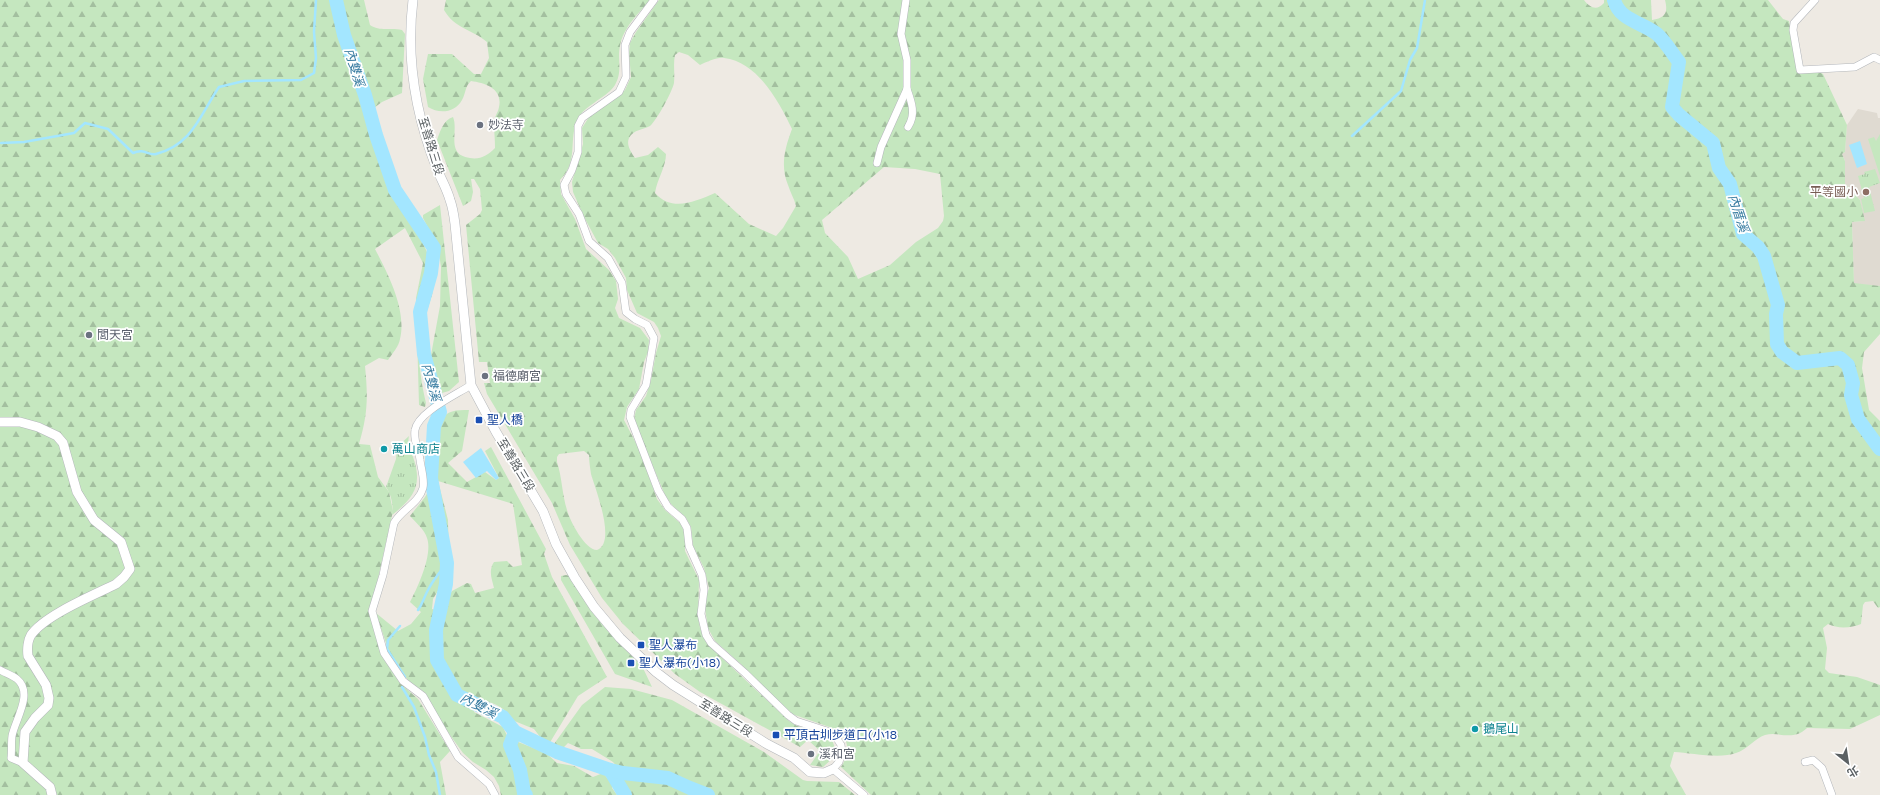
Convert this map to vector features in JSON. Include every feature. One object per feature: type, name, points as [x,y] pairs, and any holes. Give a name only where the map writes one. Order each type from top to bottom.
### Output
[{"type":"street","name":"至善路三段","points":[[413,0],[410,24],[414,86],[425,134],[450,200],[454,218],[471,385],[496,432],[544,511],[556,544],[575,578],[594,607],[620,638],[656,672],[673,685],[767,744],[794,758],[810,772],[824,773],[833,769]]},
{"type":"street","points":[[654,0],[630,32],[625,45],[626,77],[618,92],[582,118],[578,126],[578,152],[572,170],[564,185],[565,190],[579,214],[589,242],[608,258],[622,283],[626,312],[635,319],[647,325],[654,338],[646,384],[631,410],[630,417],[658,490],[668,508],[682,519],[687,528],[689,546],[702,576],[704,590],[701,614],[706,635],[711,643],[745,673],[788,715],[796,721],[830,732],[836,737],[841,745],[842,752],[839,762],[833,769],[864,795]]},
{"type":"street","points":[[877,163],[881,147],[907,89],[908,60],[901,34],[906,0]]},
{"type":"street","points":[[1815,0],[1794,23],[1793,30],[1800,70],[1855,67],[1874,57],[1880,60]]},
{"type":"street","points":[[907,89],[914,108],[911,122],[908,127]]},
{"type":"street","points":[[471,385],[446,402],[432,408],[425,414],[415,429],[415,439],[420,455],[423,487],[416,500],[397,517],[394,523],[383,575],[372,611],[384,653],[392,667],[403,680],[423,696],[458,757],[489,784],[495,795]]},
{"type":"street","points":[[0,422],[20,422],[38,427],[57,436],[63,443],[77,492],[94,520],[121,542],[130,569],[116,584],[57,615],[39,626],[30,636],[27,650],[28,656],[37,673],[46,685],[49,698],[48,705],[35,718],[25,732],[23,763]]},
{"type":"street","points":[[0,670],[18,680],[22,689],[22,711],[12,735],[11,758],[23,763],[50,787],[52,795]]},
{"type":"street","points":[[1805,762],[1813,760],[1822,768],[1832,795]]},
{"type":"shaded area","name":"平等國小","points":[[1858,109],[1877,113],[1878,118],[1880,118],[1880,286],[1854,284],[1852,222],[1864,221],[1860,200],[1845,184],[1845,161],[1842,154],[1845,152],[1847,125]]},
{"type":"green space","points":[[0,0],[364,0],[370,25],[382,29],[402,30],[405,34],[402,93],[382,102],[367,113],[378,158],[387,183],[415,229],[430,259],[433,269],[433,290],[421,334],[419,354],[422,384],[426,403],[425,407],[419,405],[416,298],[423,263],[405,228],[375,249],[399,304],[401,328],[398,344],[388,360],[379,358],[365,366],[367,387],[366,405],[364,423],[359,444],[370,445],[378,477],[389,492],[393,511],[371,610],[382,656],[400,683],[418,699],[450,751],[440,762],[446,795],[0,795]]},
{"type":"green space","points":[[446,0],[650,0],[624,33],[619,51],[619,75],[615,85],[606,95],[588,107],[576,123],[571,160],[566,173],[560,180],[561,194],[575,219],[586,249],[609,270],[616,281],[618,299],[615,308],[619,318],[640,328],[649,340],[648,352],[644,362],[639,389],[627,407],[624,420],[639,449],[657,499],[665,510],[680,523],[685,533],[685,551],[699,580],[698,616],[700,628],[705,640],[789,721],[797,726],[827,734],[831,737],[836,751],[833,758],[823,767],[810,765],[820,751],[808,740],[800,747],[700,692],[675,674],[623,624],[602,598],[570,545],[552,503],[487,394],[484,383],[490,383],[487,362],[479,362],[466,225],[480,214],[482,210],[480,189],[474,179],[471,179],[473,192],[471,201],[463,206],[437,140],[444,123],[453,117],[454,142],[458,152],[462,156],[470,158],[480,158],[487,155],[495,148],[494,120],[500,101],[496,91],[488,85],[471,81],[462,100],[455,108],[446,111],[437,111],[428,107],[423,79],[428,54],[452,54],[474,74],[481,74],[489,58],[487,42],[458,25],[444,10]],"holes":[[[584,451],[589,455],[591,474],[600,502],[605,527],[603,545],[597,550],[592,549],[583,540],[571,521],[565,504],[557,462],[557,457],[559,454]]]},
{"type":"green space","points":[[659,0],[1584,0],[1591,7],[1596,8],[1604,3],[1604,0],[1651,0],[1652,20],[1660,18],[1665,14],[1665,0],[1768,0],[1783,19],[1789,21],[1797,68],[1823,74],[1847,125],[1845,152],[1842,154],[1845,161],[1845,184],[1860,200],[1865,221],[1852,222],[1854,283],[1880,286],[1880,334],[1864,352],[1862,368],[1869,410],[1880,421],[1880,607],[1878,608],[1873,601],[1865,602],[1863,605],[1861,624],[1836,627],[1828,624],[1823,628],[1827,648],[1825,669],[1829,673],[1857,677],[1880,685],[1880,715],[1850,729],[1807,728],[1802,732],[1791,735],[1765,735],[1740,751],[1729,755],[1714,756],[1674,752],[1670,766],[1686,795],[871,795],[841,767],[846,757],[847,743],[838,730],[789,713],[743,666],[715,641],[708,628],[704,602],[709,588],[704,568],[693,546],[691,527],[686,518],[671,504],[665,495],[636,426],[634,419],[636,410],[646,396],[661,336],[654,322],[637,313],[627,290],[626,278],[615,258],[608,249],[598,243],[573,192],[572,182],[583,144],[582,128],[589,117],[625,90],[631,77],[629,53],[630,43]],"holes":[[[679,52],[688,55],[700,65],[715,59],[724,58],[736,61],[747,67],[766,85],[787,118],[792,129],[784,157],[784,170],[796,206],[783,228],[776,236],[749,224],[715,193],[684,204],[676,204],[662,199],[655,193],[665,164],[666,154],[658,147],[648,155],[635,158],[631,151],[628,143],[629,138],[636,131],[650,126],[673,87],[675,55]],[[884,167],[915,169],[940,174],[944,216],[943,221],[938,228],[916,242],[890,265],[858,279],[848,257],[825,233],[822,220]]]},
{"type":"green space","points":[[1880,134],[1880,176],[1868,139],[1874,137],[1876,141]]},
{"type":"green space","points":[[1875,169],[1880,183],[1869,187],[1875,211],[1864,213],[1861,199],[1864,198],[1858,176],[1865,174],[1864,172]]},
{"type":"green space","points":[[440,205],[459,382],[449,391],[438,394],[435,389],[431,355],[440,306],[441,267],[438,247],[423,218],[423,215]]},
{"type":"green space","points":[[469,410],[462,451],[448,463],[467,482],[485,472],[496,480],[499,478],[485,451],[491,447],[546,549],[544,554],[552,577],[607,677],[578,696],[549,744],[544,742],[534,729],[512,720],[505,711],[492,703],[476,698],[474,712],[503,727],[508,738],[546,753],[557,763],[574,766],[593,777],[603,773],[613,785],[612,788],[617,795],[501,795],[499,786],[494,777],[463,753],[442,724],[424,692],[411,683],[400,671],[388,649],[376,613],[398,631],[411,624],[421,612],[410,602],[424,570],[428,553],[428,545],[424,532],[410,516],[425,497],[432,485],[432,470],[440,421],[449,413]],"holes":[[[438,481],[513,504],[522,565],[513,567],[507,561],[494,562],[491,569],[494,588],[475,593],[471,584],[467,583],[452,591],[443,605],[437,610],[432,609],[433,599],[448,574],[449,565],[448,520]]]},
{"type":"green space","points":[[409,436],[409,444],[416,467],[417,483],[411,497],[392,515],[392,500],[386,487],[396,459],[397,447]]},
{"type":"green space","points":[[561,576],[570,576],[576,584],[596,617],[643,668],[652,687],[615,674],[561,580]]},
{"type":"green space","points":[[605,687],[631,689],[672,700],[764,752],[803,780],[839,782],[855,795],[625,795],[623,777],[613,762],[592,749],[581,749],[568,743],[561,750],[554,744],[582,705]]},
{"type":"water","points":[[1860,141],[1867,164],[1857,168],[1849,145]]},
{"type":"water","points":[[481,448],[499,478],[496,480],[487,471],[476,478],[463,462]]},
{"type":"waterway","points":[[1,143],[24,142],[74,133],[85,123],[108,129],[133,153],[141,151],[156,154],[169,149],[187,136],[219,87],[244,81],[301,80],[314,73],[316,58],[314,32],[316,0]]},
{"type":"waterway","name":"內雙溪","points":[[336,0],[344,35],[395,190],[434,248],[431,273],[420,312],[424,354],[440,412],[434,426],[431,478],[447,563],[446,584],[436,630],[437,660],[457,695],[503,717],[515,732],[557,752],[610,770],[625,795]]},
{"type":"waterway","points":[[1352,136],[1401,91],[1410,60],[1417,48],[1425,0]]},
{"type":"waterway","name":"內厝溪","points":[[1614,0],[1617,7],[1626,17],[1657,34],[1679,62],[1672,107],[1679,115],[1713,143],[1719,168],[1730,184],[1743,234],[1758,247],[1764,256],[1778,305],[1776,314],[1777,344],[1782,352],[1797,363],[1840,358],[1848,365],[1853,383],[1851,395],[1858,419],[1880,449]]},
{"type":"waterway","points":[[418,610],[432,583],[447,563]]},
{"type":"waterway","points":[[400,626],[388,640],[387,649],[405,677]]},
{"type":"waterway","points":[[402,687],[414,707],[425,737],[429,755],[436,772],[440,795]]},
{"type":"waterway","points":[[515,732],[510,745],[520,770],[524,793],[526,795]]},
{"type":"waterway","points":[[610,770],[668,778],[708,795]]},
{"type":"place","name":"妙法寺","points":[[480,125]]},
{"type":"place","name":"平等國小","points":[[1866,192]]},
{"type":"place","name":"閭天宮","points":[[89,335]]},
{"type":"place","name":"福德廟宮","points":[[485,376]]},
{"type":"place","name":"聖人橋","points":[[479,420]]},
{"type":"place","name":"萬山商店","points":[[384,449]]},
{"type":"place","name":"聖人瀑布","points":[[641,645]]},
{"type":"place","name":"聖人瀑布(小18)","points":[[631,663]]},
{"type":"place","name":"鵝尾山","points":[[1475,729]]},
{"type":"place","name":"平頂古圳步道口(小18","points":[[776,735]]},
{"type":"place","name":"溪和宮","points":[[811,754]]}]
